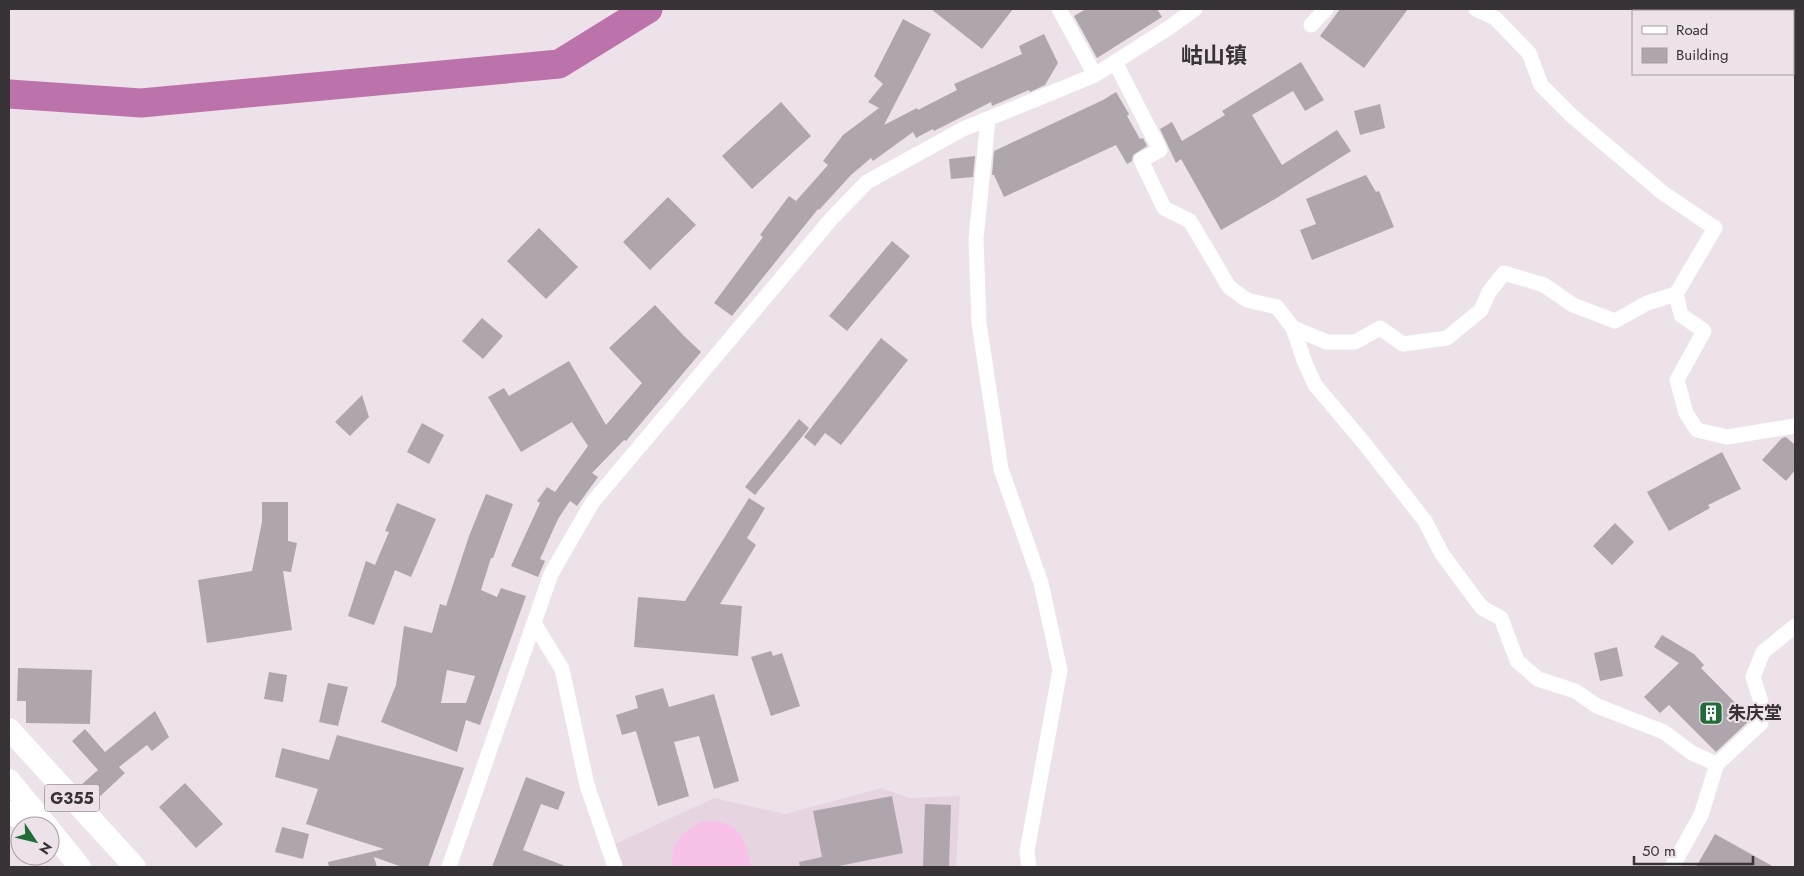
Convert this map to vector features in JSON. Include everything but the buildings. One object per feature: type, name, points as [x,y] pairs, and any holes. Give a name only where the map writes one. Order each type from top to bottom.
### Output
[{"type":"highway","name":"G355","points":[[9,729],[135,867]]},
{"type":"highway","name":"G355","points":[[9,780],[38,816]]},
{"type":"highway","name":"G355","points":[[60,844],[80,867]]},
{"type":"street","points":[[1059,9],[1095,74]]},
{"type":"street","points":[[449,867],[551,574],[592,503],[832,218],[867,182],[963,129],[1095,74],[1195,9]]},
{"type":"street","points":[[1311,25],[1326,9]]},
{"type":"street","points":[[1293,328],[1327,342],[1355,342],[1380,328],[1403,344],[1446,338],[1481,310],[1489,292],[1504,273],[1544,286],[1573,305],[1615,321],[1647,303],[1676,294],[1715,228],[1663,193],[1572,116],[1541,85],[1529,53],[1495,18],[1476,9]]},
{"type":"street","points":[[1115,62],[1160,150],[1142,160],[1164,208],[1190,221],[1229,287],[1247,300],[1278,307],[1293,328],[1315,385],[1364,443],[1425,521],[1442,554],[1482,608],[1501,618],[1517,661],[1538,679],[1575,691],[1597,706],[1664,732],[1692,753],[1717,764]]},
{"type":"street","points":[[988,119],[976,238],[979,323],[1001,469],[1041,583],[1060,670],[1028,851],[1029,867]]},
{"type":"street","points":[[1676,294],[1681,315],[1704,331],[1676,380],[1686,413],[1697,430],[1727,437],[1795,426]]},
{"type":"street","points":[[534,622],[562,670],[587,785],[615,867]]},
{"type":"street","points":[[1672,867],[1701,815],[1717,764],[1761,723],[1760,702],[1752,677],[1763,652],[1795,626]]},
{"type":"shaded area","points":[[881,788],[910,798],[960,796],[956,867],[624,867],[615,844],[714,798],[785,814]]},
{"type":"shaded area","points":[[702,821],[724,823],[738,832],[746,846],[751,867],[673,867],[672,859],[675,845],[689,829]]},
{"type":"waterway","points":[[9,94],[141,103],[559,64],[648,9]]},
{"type":"place","name":"朱庆堂","points":[[1711,713]]},
{"type":"district","name":"岵山镇","points":[[1214,55]]}]
